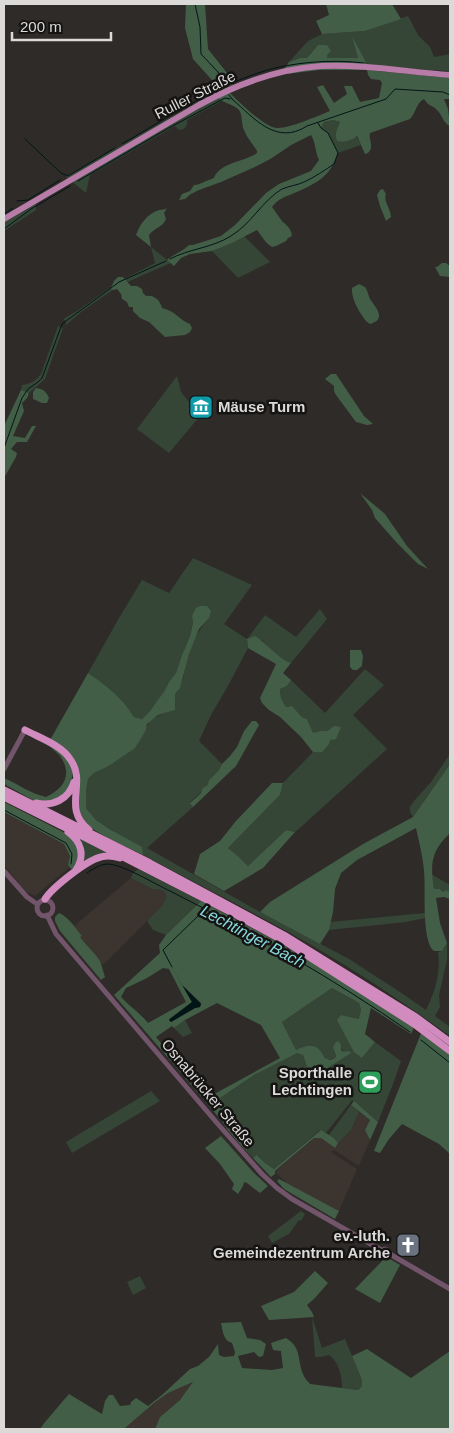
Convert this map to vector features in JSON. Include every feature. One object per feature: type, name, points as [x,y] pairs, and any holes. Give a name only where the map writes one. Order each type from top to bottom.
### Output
[{"type":"highway","points":[[25,730],[59,748],[67,755],[73,764],[76,777],[75,807],[78,818],[88,829],[104,840]]},
{"type":"highway","points":[[4,789],[38,804],[48,804],[65,797],[73,786],[76,777]]},
{"type":"highway","points":[[4,789],[284,934],[415,1020],[450,1051]]},
{"type":"highway","points":[[4,797],[236,915],[289,944],[415,1020]]},
{"type":"highway","points":[[61,825],[64,830],[77,839],[81,847],[81,861],[74,872]]},
{"type":"highway","points":[[47,900],[74,872],[95,859],[108,856],[121,859],[139,868],[143,867]]},
{"type":"highway","points":[[427,1029],[450,1042]]},
{"type":"main road","name":"Ruller Straße","points":[[4,219],[199,105],[229,89],[256,79],[289,70],[322,66],[366,67],[450,75]]},
{"type":"street","points":[[4,769],[25,730]]},
{"type":"street","points":[[4,871],[27,898],[37,904]]},
{"type":"street","points":[[47,900],[53,908],[51,913],[47,916],[42,916],[38,913],[37,904],[40,901],[47,900]]},
{"type":"street","name":"Osnabrücker Straße","points":[[47,916],[56,934],[217,1123],[262,1174],[277,1188],[292,1200],[450,1289]]},
{"type":"shaded area","points":[[4,812],[64,844],[70,856],[68,865],[70,867],[35,896],[25,891],[4,865]]},
{"type":"shaded area","points":[[131,878],[154,890],[159,889],[165,892],[166,898],[161,907],[103,965],[80,937],[74,926]]},
{"type":"shaded area","points":[[182,986],[201,1004],[200,1007],[171,1022],[169,1020],[192,1002]]},
{"type":"shaded area","points":[[359,1112],[370,1120],[365,1130],[370,1140],[359,1166],[334,1150],[331,1152],[357,1169],[339,1211],[288,1184],[275,1172],[314,1138],[321,1138],[335,1148],[351,1130]]},
{"type":"shaded area","points":[[194,1382],[180,1400],[160,1417],[155,1429],[125,1428],[168,1393]]},
{"type":"green space","points":[[186,4],[205,4],[208,49],[235,83],[220,89],[193,59],[185,28]]},
{"type":"green space","points":[[326,4],[392,4],[401,19],[365,31],[322,34],[316,21],[329,15]]},
{"type":"green space","points":[[408,16],[418,35],[430,47],[434,57],[450,54],[450,71],[367,67],[353,38],[358,58],[327,58],[327,45],[318,45],[307,59],[300,58],[289,62],[308,41],[322,34],[365,31]]},
{"type":"green space","points":[[352,36],[365,60],[367,70],[319,70],[287,74],[283,71],[289,62],[300,58],[307,58],[318,45],[327,45],[331,51],[327,58],[358,58]]},
{"type":"green space","points":[[367,70],[450,78],[450,99],[444,99],[448,109],[450,126],[439,112],[424,99],[419,103],[410,119],[370,133],[371,148],[365,154],[357,136],[347,141],[337,141],[336,134],[340,122],[333,120],[324,122],[321,128],[328,133],[338,153],[331,169],[315,183],[281,199],[272,207],[290,229],[292,236],[272,247],[257,230],[212,251],[190,254],[181,258],[174,266],[167,260],[189,245],[221,236],[235,225],[266,193],[279,184],[311,171],[319,160],[311,135],[257,166],[179,200],[182,194],[190,191],[194,185],[214,178],[227,165],[257,153],[244,130],[239,110],[218,98],[229,92],[252,114],[267,124],[278,128],[290,126],[330,111],[317,87],[323,85],[334,103],[347,94],[344,86],[352,86],[360,102],[379,98],[382,83],[380,80],[371,79]]},
{"type":"green space","points":[[235,83],[237,86],[218,98],[222,101],[187,120],[187,125],[184,129],[179,130],[175,126],[90,175],[86,193],[66,177],[220,89]]},
{"type":"green space","points":[[333,120],[340,122],[336,133],[337,141],[356,136],[361,145],[338,153],[328,133],[321,128],[324,122]]},
{"type":"green space","points":[[383,189],[386,194],[385,197],[391,217],[386,221],[377,195]]},
{"type":"green space","points":[[36,204],[36,210],[4,231],[4,222]]},
{"type":"green space","points":[[167,208],[164,213],[165,222],[149,235],[151,247],[136,235],[144,220],[151,214]]},
{"type":"green space","points":[[244,236],[270,262],[238,278],[212,251]]},
{"type":"green space","points":[[151,247],[171,263],[133,279],[112,291],[66,325],[66,321],[63,319],[118,282],[155,263]]},
{"type":"green space","points":[[442,263],[450,266],[450,277],[440,276],[435,267]]},
{"type":"green space","points":[[118,277],[123,277],[131,286],[137,286],[142,289],[146,296],[152,296],[158,300],[162,308],[171,311],[190,324],[192,328],[190,332],[185,335],[165,337],[149,322],[140,318],[133,311],[133,307],[129,307],[127,302],[122,299],[117,289],[113,290],[111,288]]},
{"type":"green space","points":[[359,284],[365,287],[379,313],[378,319],[370,324],[356,306],[353,297],[352,288]]},
{"type":"green space","points":[[58,326],[63,328],[45,379],[29,393],[21,390],[22,385],[33,382],[41,374]]},
{"type":"green space","points":[[331,374],[336,374],[364,416],[373,424],[367,425],[356,422],[336,395],[334,386],[325,379]]},
{"type":"green space","points":[[177,376],[181,392],[200,416],[169,453],[137,429]]},
{"type":"green space","points":[[36,388],[47,394],[49,398],[47,403],[33,399],[33,392]]},
{"type":"green space","points":[[21,390],[29,393],[22,403],[24,411],[13,436],[25,438],[32,426],[36,426],[27,442],[17,442],[11,449],[17,453],[4,478],[4,426]]},
{"type":"green space","points":[[360,493],[385,514],[407,546],[428,569],[418,564],[397,543],[375,518],[372,510]]},
{"type":"green space","points":[[193,558],[252,585],[224,624],[247,639],[248,648],[211,715],[199,741],[222,764],[219,770],[209,780],[209,785],[190,802],[193,807],[147,848],[260,912],[349,959],[426,1010],[436,982],[439,967],[438,952],[442,951],[447,943],[447,960],[439,995],[440,1007],[435,1016],[450,1027],[450,1036],[372,982],[311,945],[143,855],[142,850],[96,820],[86,808],[88,779],[94,773],[107,767],[146,730],[153,719],[175,710],[175,694],[182,681],[192,646],[199,631],[209,618],[192,616],[193,623],[190,636],[176,673],[169,682],[165,692],[142,719],[134,717],[114,692],[88,673],[142,580],[169,593]]},
{"type":"green space","points":[[207,606],[211,611],[209,618],[199,629],[189,654],[180,688],[175,694],[175,710],[158,715],[147,724],[146,730],[135,748],[107,767],[94,773],[88,779],[86,808],[96,820],[142,847],[143,855],[97,831],[82,819],[77,809],[79,774],[50,740],[88,673],[114,692],[134,717],[142,719],[150,711],[176,673],[190,636],[193,623],[192,616],[196,608]]},
{"type":"green space","points":[[320,609],[327,619],[291,663],[276,655],[262,640],[247,639],[265,615],[296,637]]},
{"type":"green space","points":[[255,636],[291,663],[283,673],[291,680],[287,686],[280,689],[281,698],[286,707],[292,706],[302,717],[307,719],[313,733],[328,731],[334,726],[341,727],[336,739],[330,740],[322,752],[313,752],[301,737],[262,703],[260,698],[276,664],[248,648],[247,639]]},
{"type":"green space","points":[[350,650],[361,650],[363,656],[362,666],[357,670],[353,670],[350,667]]},
{"type":"green space","points":[[365,669],[384,685],[353,715],[387,749],[295,832],[286,830],[248,866],[228,848],[280,795],[283,783],[313,752],[322,752],[328,731],[313,734],[307,719],[302,717],[292,706],[286,707],[281,698],[280,689],[287,686],[291,680],[325,713]]},
{"type":"green space","points":[[252,721],[256,721],[259,725],[236,766],[193,807],[190,803],[208,785],[209,780],[237,747],[244,731]]},
{"type":"green space","points":[[49,745],[67,758],[73,772],[70,787],[57,800],[41,802],[33,800],[4,784],[4,778],[40,796],[46,797],[58,790],[65,780],[66,769],[60,756]]},
{"type":"green space","points":[[450,754],[450,764],[413,817],[410,807],[431,782]]},
{"type":"green space","points":[[450,764],[450,833],[439,846],[432,865],[434,889],[450,892],[450,899],[444,897],[436,898],[440,923],[447,943],[442,951],[434,951],[427,937],[423,866],[416,828],[357,860],[341,873],[335,889],[329,930],[320,944],[260,912],[270,902],[363,844],[413,817]]},
{"type":"green space","points":[[272,783],[283,783],[280,795],[228,848],[248,866],[286,830],[295,832],[263,868],[224,891],[194,874],[200,854],[220,841]]},
{"type":"green space","points":[[4,802],[69,835],[79,848],[76,865],[72,870],[68,865],[70,856],[64,844],[4,812]]},
{"type":"green space","points":[[77,837],[111,853],[81,865]]},
{"type":"green space","points":[[138,869],[201,901],[166,935],[153,930],[147,921],[161,907],[166,898],[165,892],[159,889],[154,890],[131,878]]},
{"type":"green space","points":[[431,874],[450,885],[450,892],[434,889]]},
{"type":"green space","points":[[201,901],[319,966],[414,1027],[411,1034],[371,1008],[365,1034],[375,1042],[362,1058],[354,1052],[337,1020],[341,1015],[359,1019],[361,1010],[359,1003],[332,988],[282,1022],[296,1050],[306,1046],[313,1046],[319,1049],[325,1058],[330,1060],[336,1056],[333,1047],[338,1041],[343,1052],[349,1051],[351,1053],[313,1075],[308,1069],[303,1055],[297,1053],[254,1075],[220,1098],[250,1145],[244,1149],[185,1078],[187,1075],[207,1098],[280,1058],[261,1025],[217,1003],[174,1028],[172,1026],[156,1037],[185,1072],[181,1073],[114,995],[160,953],[159,945],[166,935]],"holes":[[[163,968],[169,969],[186,1002],[148,1023],[121,997],[126,988]],[[182,985],[201,1003],[200,1007],[171,1022],[169,1019],[192,1002]]]},
{"type":"green space","points":[[59,913],[72,923],[82,936],[80,937],[100,961],[105,977],[101,980],[60,931],[55,921],[55,917]]},
{"type":"green space","points":[[425,913],[425,918],[406,922],[329,930],[330,922]]},
{"type":"green space","points":[[332,988],[359,1003],[361,1010],[360,1019],[341,1015],[362,1058],[375,1042],[401,1061],[378,1122],[352,1100],[326,1133],[320,1130],[274,1169],[258,1155],[253,1158],[244,1149],[250,1145],[220,1098],[254,1075],[297,1052],[303,1055],[313,1075],[347,1052],[343,1052],[341,1047],[334,1051],[335,1058],[327,1060],[312,1045],[296,1050],[282,1022]]},
{"type":"green space","points":[[185,1020],[192,1033],[183,1037],[174,1028]]},
{"type":"green space","points":[[422,1031],[450,1053],[450,1154],[439,1144],[402,1124],[380,1153],[374,1151]]},
{"type":"green space","points":[[151,1091],[160,1101],[72,1153],[66,1142]]},
{"type":"green space","points":[[354,1101],[378,1122],[370,1140],[365,1130],[370,1120],[351,1105]]},
{"type":"green space","points":[[351,1105],[359,1112],[351,1130],[338,1143],[329,1135]]},
{"type":"green space","points":[[321,1130],[334,1138],[338,1143],[335,1148],[321,1138],[314,1138],[275,1171],[275,1174],[271,1177],[253,1158],[257,1155],[274,1169]]},
{"type":"green space","points":[[221,1136],[268,1186],[260,1193],[244,1182],[238,1194],[232,1189],[234,1184],[220,1164],[205,1148]]},
{"type":"green space","points":[[279,1179],[339,1211],[335,1219],[284,1189],[277,1181]]},
{"type":"green space","points":[[301,1211],[305,1214],[301,1221],[299,1220],[289,1234],[272,1243],[268,1236]]},
{"type":"green space","points":[[385,1258],[400,1265],[380,1303],[355,1289]]},
{"type":"green space","points":[[315,1271],[328,1283],[307,1305],[314,1317],[269,1320],[261,1306],[294,1292]]},
{"type":"green space","points":[[140,1276],[146,1288],[133,1295],[127,1282]]},
{"type":"green space","points":[[312,1317],[322,1348],[345,1339],[362,1380],[362,1386],[358,1390],[342,1388],[339,1370],[335,1361],[329,1355],[315,1357]]},
{"type":"green space","points":[[241,1322],[247,1338],[260,1340],[266,1344],[263,1356],[259,1357],[254,1352],[238,1356],[242,1368],[272,1370],[283,1368],[281,1351],[273,1350],[271,1343],[286,1338],[295,1346],[301,1369],[310,1384],[358,1390],[362,1386],[362,1380],[352,1356],[367,1349],[411,1378],[450,1351],[450,1429],[155,1429],[160,1417],[180,1400],[193,1382],[168,1393],[125,1428],[127,1429],[40,1429],[69,1394],[102,1414],[105,1401],[109,1395],[113,1395],[120,1406],[130,1405],[136,1398],[148,1406],[190,1369],[198,1366],[209,1357],[218,1344],[219,1355],[224,1357],[234,1356],[235,1352],[232,1343],[225,1338],[221,1323]]},
{"type":"waterway","points":[[195,4],[200,27],[201,54],[218,72],[225,84]]},
{"type":"waterway","points":[[122,144],[207,95],[261,72],[312,62],[339,61],[364,63]]},
{"type":"waterway","name":"Lechtinger Bach","points":[[229,95],[257,121],[275,131],[285,133],[296,131],[386,99],[395,89],[443,92],[450,95]]},
{"type":"waterway","points":[[78,181],[167,129],[225,98],[230,99]]},
{"type":"waterway","name":"Lechtinger Bach","points":[[170,259],[231,236],[282,189],[308,180],[334,164],[338,153],[328,133],[318,123]]},
{"type":"waterway","points":[[25,139],[61,173],[68,176],[115,148]]},
{"type":"waterway","points":[[17,201],[28,200],[60,180]]},
{"type":"waterway","points":[[4,229],[31,209],[70,186]]},
{"type":"waterway","points":[[4,214],[13,208]]},
{"type":"waterway","name":"Lechtinger Bach","points":[[4,448],[22,398],[28,389],[42,378],[62,324],[119,282],[166,261]]},
{"type":"waterway","name":"Lechtinger Bach","points":[[4,810],[66,843],[72,854],[71,864]]},
{"type":"waterway","name":"Lechtinger Bach","points":[[87,873],[94,868],[108,864],[139,875],[293,957],[410,1032]]},
{"type":"waterway","points":[[172,967],[163,950],[200,914],[202,908]]},
{"type":"waterway","points":[[421,1040],[450,1063]]},
{"type":"place","name":"Mäuse Turm","points":[[201,407]]},
{"type":"place","name":"Sporthalle Lechtingen","points":[[370,1082]]},
{"type":"place","name":"ev.-luth. Gemeindezentrum Arche","points":[[408,1245]]}]
